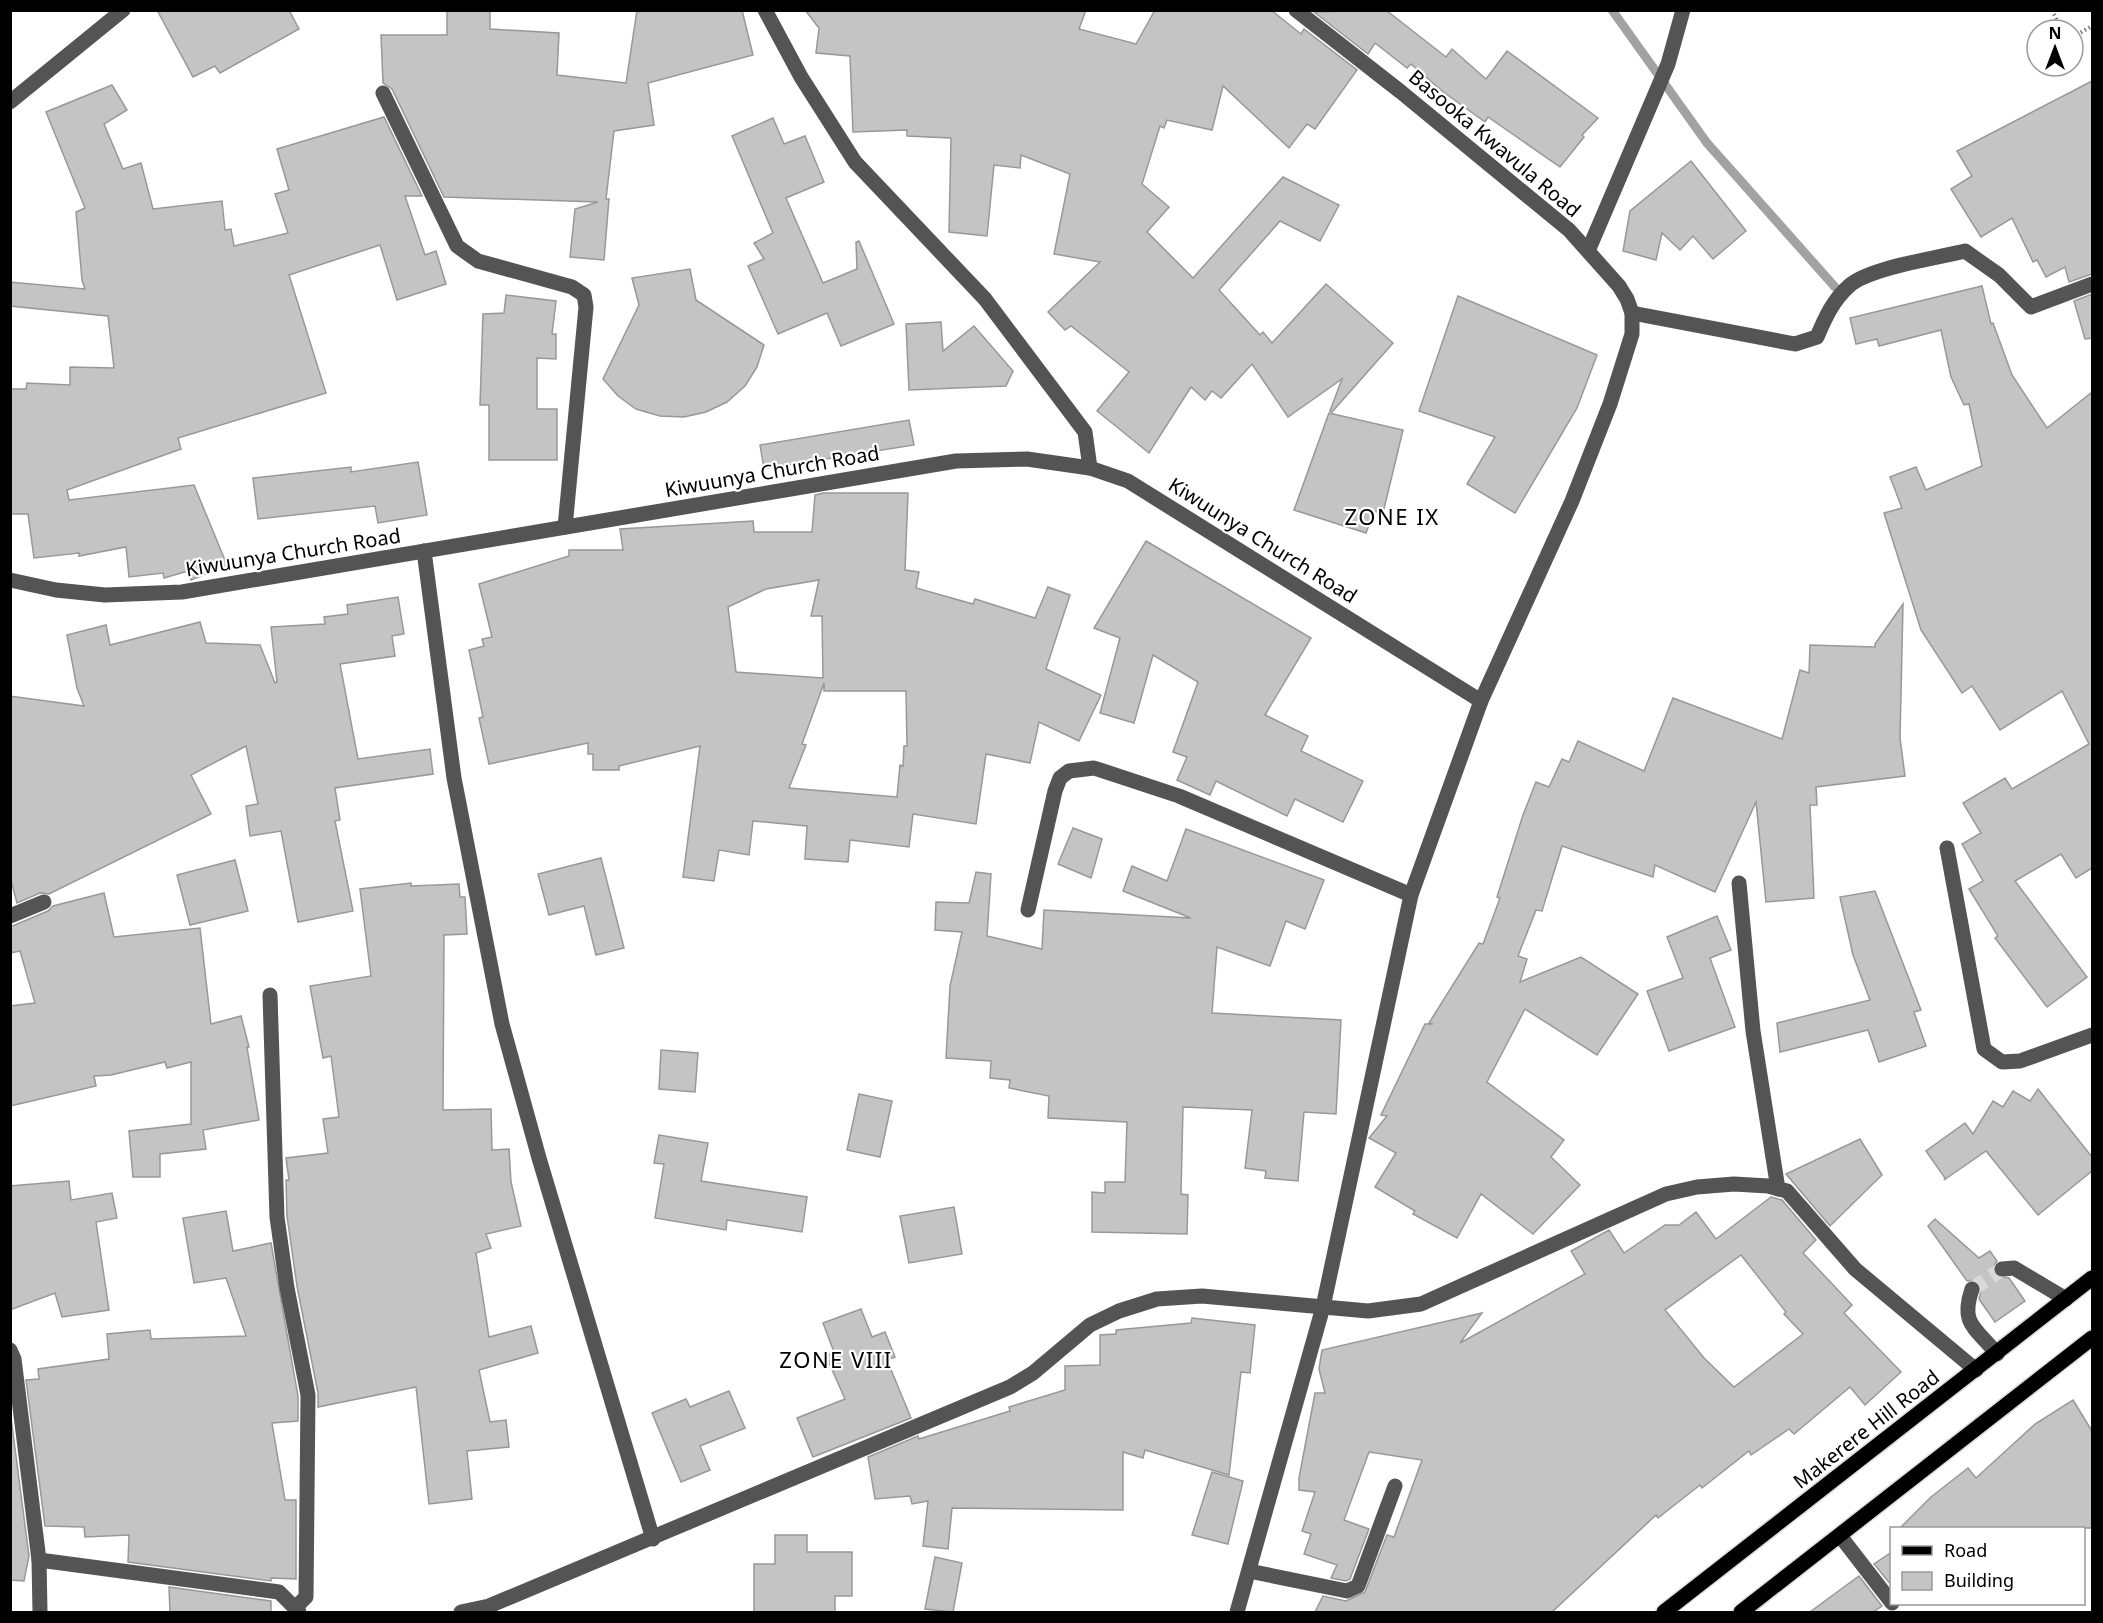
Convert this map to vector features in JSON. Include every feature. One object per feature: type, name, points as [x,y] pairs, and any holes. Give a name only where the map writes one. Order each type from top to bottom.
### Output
[{"type":"main road","name":"Makerere Hill Road","points":[[1664,1612],[2092,1278]]},
{"type":"main road","points":[[1741,1612],[2092,1338]]},
{"type":"street","points":[[10,102],[123,10]]},
{"type":"street","points":[[765,10],[801,77],[855,162],[985,299],[1085,432],[1090,468]]},
{"type":"street","name":"Basooka Kwavula Road","points":[[1237,1612],[1323,1307],[1411,895],[1481,701],[1572,501],[1611,404],[1632,334],[1632,313],[1619,286],[1569,230],[1401,92],[1296,10]]},
{"type":"street","points":[[1588,251],[1668,64],[1683,10]]},
{"type":"street","points":[[383,93],[457,246],[478,261],[572,287],[584,295],[586,307],[565,527]]},
{"type":"street","points":[[1632,313],[1795,344],[1817,337],[1828,311],[1850,284],[1881,271],[1965,251],[1999,275],[2031,307],[2092,284]]},
{"type":"street","name":"Kiwuunya Church Road","points":[[10,580],[56,590],[105,595],[182,592],[956,461],[1027,459],[1090,468],[1128,481],[1481,701]]},
{"type":"street","points":[[424,551],[454,778],[502,1024],[539,1158],[653,1539]]},
{"type":"street","points":[[1028,910],[1060,778],[1076,769],[1094,768],[1179,795],[1411,895]]},
{"type":"street","points":[[1947,848],[1984,1049],[2002,1062],[2020,1061],[2092,1035]]},
{"type":"street","points":[[1738,883],[1753,1031],[1778,1189]]},
{"type":"street","points":[[10,916],[44,902]]},
{"type":"street","points":[[39,1560],[279,1592],[297,1610],[306,1597],[308,1395],[287,1288],[277,1217],[270,995]]},
{"type":"street","points":[[461,1612],[489,1606],[653,1539],[1010,1387],[1033,1373],[1090,1324],[1119,1311],[1157,1299],[1202,1296],[1368,1311],[1421,1304],[1666,1194],[1697,1187],[1734,1184],[1787,1191],[1855,1269],[1976,1370]]},
{"type":"street","points":[[2002,1269],[2014,1268],[2066,1299]]},
{"type":"street","points":[[1972,1289],[1965,1308],[1967,1318],[1997,1354]]},
{"type":"street","points":[[10,1350],[14,1359],[39,1560],[40,1612]]},
{"type":"street","points":[[1249,1571],[1347,1591],[1358,1586],[1395,1486]]},
{"type":"street","points":[[1841,1536],[1890,1600]]},
{"type":"building","points":[[157,10],[289,10],[299,29],[220,73],[215,66],[193,77]]},
{"type":"building","points":[[447,10],[490,10],[490,29],[559,33],[557,75],[626,83],[637,10],[742,10],[753,55],[648,83],[654,125],[614,131],[606,199],[609,199],[604,260],[570,257],[575,209],[598,202],[444,197],[392,89],[383,83],[381,35],[447,35]]},
{"type":"building","points":[[805,10],[1086,10],[1079,29],[1136,44],[1155,10],[1271,10],[1301,34],[1304,29],[1357,70],[1315,129],[1307,124],[1289,148],[1223,86],[1212,130],[1167,120],[1164,128],[1160,126],[1142,184],[1169,207],[1147,232],[1193,278],[1283,177],[1339,205],[1320,241],[1280,221],[1219,290],[1260,335],[1263,332],[1272,343],[1326,284],[1393,343],[1332,412],[1330,411],[1342,379],[1288,417],[1252,364],[1221,398],[1212,391],[1205,400],[1191,387],[1149,453],[1097,411],[1129,372],[1071,326],[1065,330],[1048,312],[1100,262],[1054,254],[1070,174],[1021,155],[1020,168],[994,165],[987,236],[949,232],[951,138],[907,136],[907,130],[853,132],[850,56],[816,53],[819,28]]},
{"type":"building","points":[[1386,10],[1446,57],[1452,49],[1486,79],[1507,51],[1598,118],[1582,135],[1584,137],[1560,167],[1488,117],[1485,122],[1442,91],[1411,64],[1407,68],[1375,43],[1368,54],[1314,12]]},
{"type":"building","points":[[2092,81],[2092,274],[2069,282],[2065,267],[2046,277],[2037,260],[2033,262],[2012,218],[1981,237],[1951,189],[1972,176],[1957,151]]},
{"type":"building","points":[[112,85],[127,110],[104,124],[123,169],[141,163],[153,209],[222,201],[225,230],[231,229],[234,246],[288,233],[275,194],[289,190],[277,149],[384,117],[422,196],[405,196],[425,255],[436,251],[446,284],[397,300],[380,245],[289,275],[326,393],[178,438],[181,449],[67,490],[69,500],[194,485],[227,565],[191,580],[188,571],[164,578],[163,573],[129,577],[126,547],[79,556],[79,553],[34,558],[28,514],[10,514],[10,389],[26,389],[27,383],[70,385],[70,367],[114,368],[108,316],[10,306],[10,282],[85,289],[82,280],[76,212],[85,208],[46,112]]},
{"type":"building","points":[[773,118],[784,144],[805,136],[824,182],[786,198],[823,283],[857,269],[856,242],[859,241],[894,324],[841,346],[827,313],[778,334],[748,266],[764,259],[754,243],[773,233],[732,136]]},
{"type":"building","points":[[1691,161],[1746,231],[1713,259],[1693,236],[1680,250],[1662,233],[1656,260],[1623,251],[1630,211]]},
{"type":"building","points":[[690,269],[696,300],[764,345],[757,367],[745,386],[727,402],[706,412],[684,417],[660,416],[636,409],[618,396],[603,379],[639,305],[632,278]]},
{"type":"building","points":[[1982,286],[1991,324],[1993,323],[2012,375],[2047,428],[2092,392],[2092,868],[2076,878],[2061,854],[2015,881],[2087,977],[2047,1007],[1995,938],[1998,936],[1969,889],[1983,881],[1962,844],[1981,833],[1963,803],[2005,778],[2012,789],[2089,744],[2062,691],[2000,730],[1972,686],[1962,693],[1921,630],[1884,513],[1902,508],[1890,477],[1916,467],[1926,490],[1982,466],[1969,404],[1964,405],[1951,377],[1941,330],[1879,346],[1877,339],[1856,344],[1850,318]]},
{"type":"building","points":[[2092,294],[2092,338],[2085,339],[2074,301]]},
{"type":"building","points":[[506,295],[556,301],[552,334],[556,334],[556,359],[537,358],[537,409],[557,409],[557,460],[489,460],[489,405],[480,405],[483,314],[504,313]]},
{"type":"building","points":[[1458,296],[1597,355],[1577,408],[1515,513],[1467,484],[1495,437],[1419,411]]},
{"type":"building","points":[[941,322],[943,351],[974,326],[1013,371],[1006,386],[909,390],[906,324]]},
{"type":"building","points":[[1329,413],[1403,430],[1383,513],[1374,511],[1366,533],[1294,510]]},
{"type":"building","points":[[909,420],[914,445],[764,469],[760,445]]},
{"type":"building","points":[[418,462],[427,515],[378,523],[375,506],[258,519],[253,478],[351,467],[351,472]]},
{"type":"building","points":[[823,493],[908,493],[905,570],[919,572],[916,588],[973,604],[975,599],[1035,618],[1048,587],[1070,595],[1046,669],[1101,695],[1079,741],[1039,722],[1030,763],[986,754],[976,824],[913,814],[909,847],[850,840],[848,862],[805,859],[807,826],[753,821],[749,855],[719,850],[714,881],[683,877],[700,746],[619,766],[619,770],[593,770],[593,754],[588,754],[588,743],[489,764],[479,718],[483,717],[469,650],[484,646],[482,639],[492,637],[479,584],[569,556],[569,550],[623,550],[620,529],[753,521],[754,532],[812,532],[815,495]],"holes":[[[819,580],[811,616],[822,616],[823,678],[736,672],[728,607],[766,589]],[[824,683],[824,691],[906,691],[907,746],[904,746],[903,766],[900,765],[897,797],[789,788],[806,745],[802,744]]]},
{"type":"building","points":[[1146,541],[1311,638],[1265,715],[1308,736],[1301,751],[1363,781],[1343,822],[1295,799],[1287,816],[1216,781],[1210,795],[1177,780],[1187,757],[1173,752],[1198,682],[1153,655],[1134,723],[1100,713],[1120,638],[1094,628]]},
{"type":"building","points":[[398,597],[404,634],[392,636],[395,656],[340,664],[358,759],[430,749],[433,774],[335,788],[340,820],[335,821],[353,911],[298,922],[281,831],[250,836],[246,806],[258,804],[246,746],[191,775],[211,814],[49,894],[40,893],[17,903],[10,877],[10,696],[84,706],[77,688],[67,635],[106,625],[110,645],[200,622],[206,643],[260,645],[275,683],[277,682],[271,627],[325,624],[324,617],[348,614],[347,605]]},
{"type":"building","points":[[1903,604],[1900,738],[1905,776],[1816,787],[1817,805],[1810,805],[1814,898],[1766,902],[1756,802],[1715,892],[1655,865],[1653,877],[1562,846],[1542,911],[1536,910],[1518,956],[1527,959],[1520,982],[1581,957],[1638,994],[1597,1055],[1525,1009],[1487,1082],[1564,1140],[1551,1157],[1580,1185],[1533,1234],[1481,1194],[1457,1238],[1413,1214],[1415,1211],[1375,1187],[1396,1153],[1369,1138],[1387,1116],[1381,1115],[1425,1024],[1433,1024],[1429,1023],[1479,943],[1483,944],[1500,898],[1497,897],[1523,815],[1536,782],[1549,787],[1562,759],[1569,762],[1578,741],[1644,771],[1673,698],[1782,739],[1800,670],[1809,673],[1810,645],[1875,647]]},
{"type":"building","points":[[1073,828],[1102,839],[1091,878],[1058,864]]},
{"type":"building","points":[[1186,829],[1324,880],[1305,929],[1286,921],[1270,966],[1217,947],[1212,1013],[1341,1020],[1336,1114],[1304,1112],[1298,1181],[1265,1178],[1266,1171],[1245,1168],[1252,1110],[1183,1107],[1181,1194],[1188,1195],[1187,1234],[1092,1232],[1092,1192],[1105,1193],[1105,1182],[1125,1182],[1127,1122],[1048,1118],[1049,1096],[1009,1088],[1010,1080],[990,1078],[991,1061],[946,1058],[950,986],[962,932],[935,930],[936,902],[969,903],[976,872],[991,874],[987,936],[1042,949],[1044,910],[1191,918],[1123,891],[1132,866],[1167,881]]},
{"type":"building","points":[[601,858],[624,948],[596,955],[584,906],[549,915],[538,874]]},
{"type":"building","points":[[235,860],[248,911],[190,925],[177,875]]},
{"type":"building","points":[[411,883],[411,886],[459,884],[460,897],[465,897],[467,934],[444,935],[443,1110],[491,1109],[492,1150],[509,1149],[511,1182],[521,1226],[486,1234],[491,1248],[476,1253],[489,1337],[531,1326],[538,1353],[479,1370],[490,1422],[506,1420],[509,1447],[467,1451],[472,1499],[429,1504],[416,1387],[318,1407],[318,1393],[297,1286],[287,1216],[286,1180],[289,1180],[286,1158],[328,1153],[323,1119],[339,1117],[331,1056],[323,1058],[310,986],[371,976],[360,889]]},
{"type":"building","points":[[1875,891],[1921,1010],[1914,1012],[1926,1046],[1879,1062],[1868,1030],[1780,1052],[1777,1023],[1870,1000],[1853,955],[1840,897]]},
{"type":"building","points":[[104,893],[114,937],[200,928],[211,1024],[241,1016],[249,1047],[247,1047],[259,1120],[203,1130],[206,1149],[160,1154],[160,1177],[133,1177],[129,1131],[191,1124],[191,1062],[167,1068],[165,1062],[111,1075],[94,1076],[96,1086],[10,1106],[10,1006],[35,1003],[20,951],[10,953],[10,927],[48,911],[53,906]]},
{"type":"building","points":[[1717,916],[1731,950],[1710,958],[1735,1027],[1669,1051],[1647,991],[1683,978],[1667,937]]},
{"type":"building","points":[[661,1050],[698,1053],[695,1092],[659,1089]]},
{"type":"building","points":[[2038,1089],[2092,1157],[2092,1171],[2038,1215],[1986,1151],[1944,1180],[1945,1178],[1926,1151],[1965,1123],[1973,1134],[1993,1101],[2003,1107],[2013,1091],[2030,1101]]},
{"type":"building","points":[[859,1094],[892,1101],[880,1157],[847,1150]]},
{"type":"building","points":[[659,1135],[708,1143],[701,1181],[807,1197],[802,1232],[727,1220],[726,1230],[655,1218],[664,1164],[654,1163]]},
{"type":"building","points":[[1860,1139],[1882,1175],[1830,1226],[1786,1174]]},
{"type":"building","points":[[69,1181],[71,1200],[112,1193],[117,1218],[96,1222],[109,1310],[62,1317],[55,1293],[10,1310],[10,1186]]},
{"type":"building","points":[[1771,1197],[1782,1200],[1816,1240],[1803,1253],[1852,1305],[1844,1313],[1901,1372],[1865,1405],[1850,1387],[1794,1434],[1789,1429],[1751,1455],[1749,1451],[1702,1488],[1700,1485],[1658,1518],[1656,1515],[1552,1612],[1315,1612],[1323,1596],[1346,1601],[1365,1592],[1387,1535],[1394,1537],[1422,1460],[1369,1452],[1344,1520],[1369,1529],[1350,1579],[1346,1581],[1331,1578],[1337,1565],[1304,1554],[1311,1534],[1302,1531],[1315,1492],[1299,1490],[1299,1478],[1315,1393],[1325,1393],[1319,1369],[1322,1350],[1482,1313],[1460,1343],[1585,1274],[1571,1251],[1609,1230],[1624,1253],[1665,1225],[1679,1225],[1696,1212],[1716,1239]],"holes":[[[1741,1255],[1786,1312],[1784,1314],[1803,1334],[1734,1387],[1704,1358],[1665,1310]]]},
{"type":"building","points":[[954,1207],[962,1254],[909,1263],[900,1216]]},
{"type":"building","points":[[226,1211],[233,1251],[271,1243],[298,1396],[298,1421],[272,1423],[285,1500],[296,1500],[296,1579],[271,1578],[271,1581],[128,1562],[129,1535],[85,1537],[84,1527],[45,1526],[26,1380],[39,1379],[38,1369],[109,1359],[107,1334],[150,1330],[151,1339],[246,1336],[226,1278],[194,1283],[183,1218]]},
{"type":"building","points":[[1935,1219],[1979,1258],[1990,1251],[1997,1261],[1992,1269],[1994,1275],[2009,1278],[2025,1301],[1995,1322],[1979,1299],[1982,1287],[1974,1280],[1967,1281],[1928,1226]]},
{"type":"building","points":[[861,1309],[872,1337],[885,1332],[895,1357],[887,1360],[911,1418],[813,1457],[797,1418],[845,1399],[826,1356],[834,1352],[823,1323]]},
{"type":"building","points":[[1192,1318],[1255,1325],[1250,1373],[1241,1372],[1229,1475],[1145,1450],[1143,1458],[1123,1452],[1123,1510],[952,1508],[948,1549],[923,1546],[928,1501],[912,1504],[910,1496],[875,1499],[868,1457],[918,1436],[919,1439],[1010,1411],[1009,1407],[1065,1390],[1065,1366],[1100,1365],[1100,1335],[1116,1334],[1116,1330],[1191,1323]]},
{"type":"building","points":[[729,1391],[745,1428],[700,1446],[710,1470],[681,1482],[652,1413],[686,1399],[690,1407]]},
{"type":"building","points":[[2073,1400],[2092,1431],[2092,1528],[1901,1527],[1931,1497],[1968,1468],[1976,1478],[2035,1424]]},
{"type":"building","points":[[10,1410],[29,1556],[24,1581],[10,1580]]},
{"type":"building","points":[[1212,1472],[1243,1481],[1228,1544],[1192,1535]]},
{"type":"building","points":[[775,1535],[807,1535],[807,1552],[852,1552],[852,1596],[835,1596],[835,1612],[754,1612],[754,1564],[775,1564]]},
{"type":"building","points":[[1890,1553],[1890,1584],[1874,1564]]},
{"type":"building","points":[[935,1557],[962,1563],[953,1612],[925,1609]]},
{"type":"building","points":[[1859,1576],[1882,1606],[1873,1612],[1810,1612]]},
{"type":"building","points":[[169,1587],[271,1601],[271,1612],[170,1612]]},
{"type":"waterway","points":[[1612,10],[1707,143],[1835,287]]},
{"type":"tunnel","points":[[1972,1289],[2002,1269]]},
{"type":"district","name":"ZONE IX","points":[[1392,516]]},
{"type":"district","name":"ZONE VIII","points":[[836,1359]]}]
